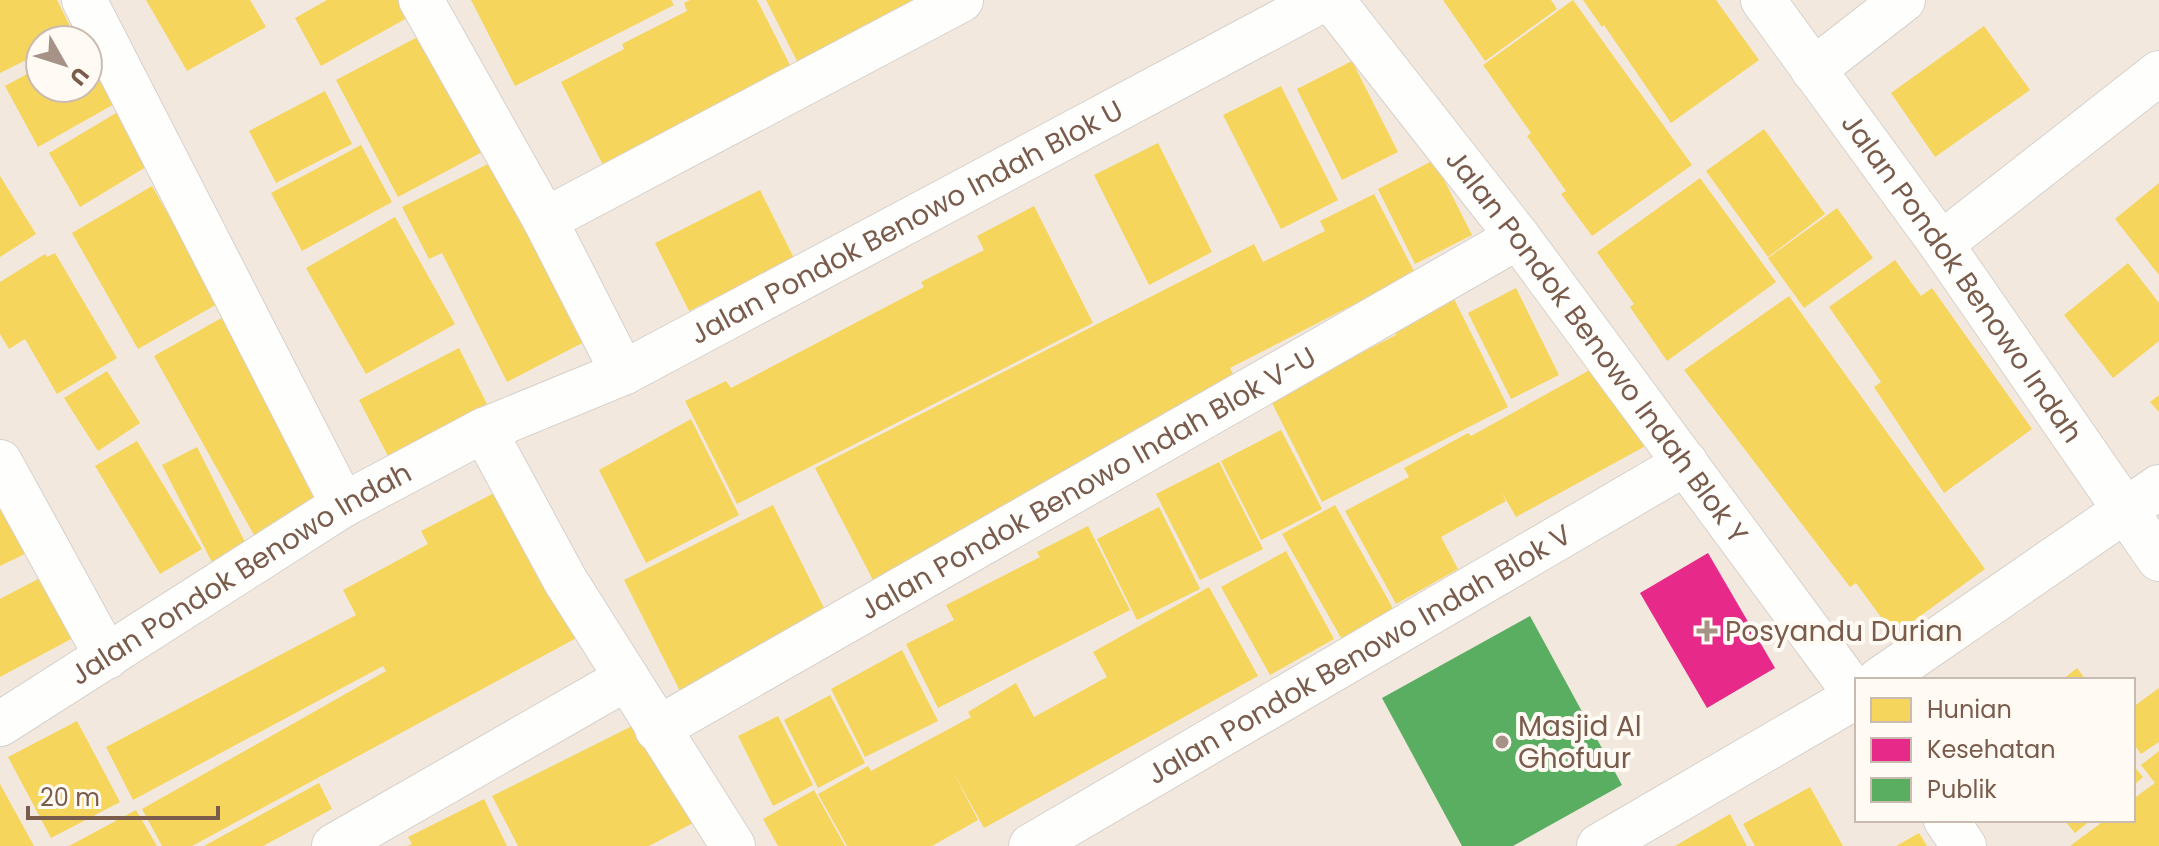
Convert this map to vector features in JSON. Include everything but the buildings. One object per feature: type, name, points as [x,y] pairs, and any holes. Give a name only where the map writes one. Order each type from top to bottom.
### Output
[{"type":"street","points":[[84,0],[343,505]]},
{"type":"street","points":[[421,0],[545,220],[623,373]]},
{"type":"street","points":[[545,220],[961,0]]},
{"type":"street","name":"Jalan Pondok Benowo Indah Blok U","points":[[484,430],[623,373],[1322,0]]},
{"type":"street","name":"Jalan Pondok Benowo Indah Blok Y","points":[[1332,0],[1518,237],[1855,693]]},
{"type":"street","name":"Jalan Pondok Benowo Indah","points":[[1763,0],[1941,244],[2142,498],[2159,559]]},
{"type":"street","points":[[1813,70],[1903,0]]},
{"type":"street","points":[[1941,244],[2159,73]]},
{"type":"street","name":"Jalan Pondok Benowo Indah Blok V-U","points":[[657,729],[1518,237]]},
{"type":"street","points":[[484,430],[565,580],[733,846]]},
{"type":"street","name":"Jalan Pondok Benowo Indah","points":[[0,724],[343,505],[484,430]]},
{"type":"street","points":[[0,462],[107,657]]},
{"type":"street","name":"Jalan Pondok Benowo Indah Blok V","points":[[1031,846],[1686,463]]},
{"type":"street","points":[[1882,678],[2142,498]]},
{"type":"street","points":[[334,846],[627,678]]},
{"type":"street","points":[[1599,846],[1855,697]]},
{"type":"street","points":[[1947,822],[1964,846]]},
{"type":"shaded area","points":[[0,0],[2159,0],[2159,846],[0,846]]},
{"type":"place","name":"Posyandu Durian","points":[[1707,631]]},
{"type":"place","name":"Masjid Al Ghofuur","points":[[1502,742]]}]
